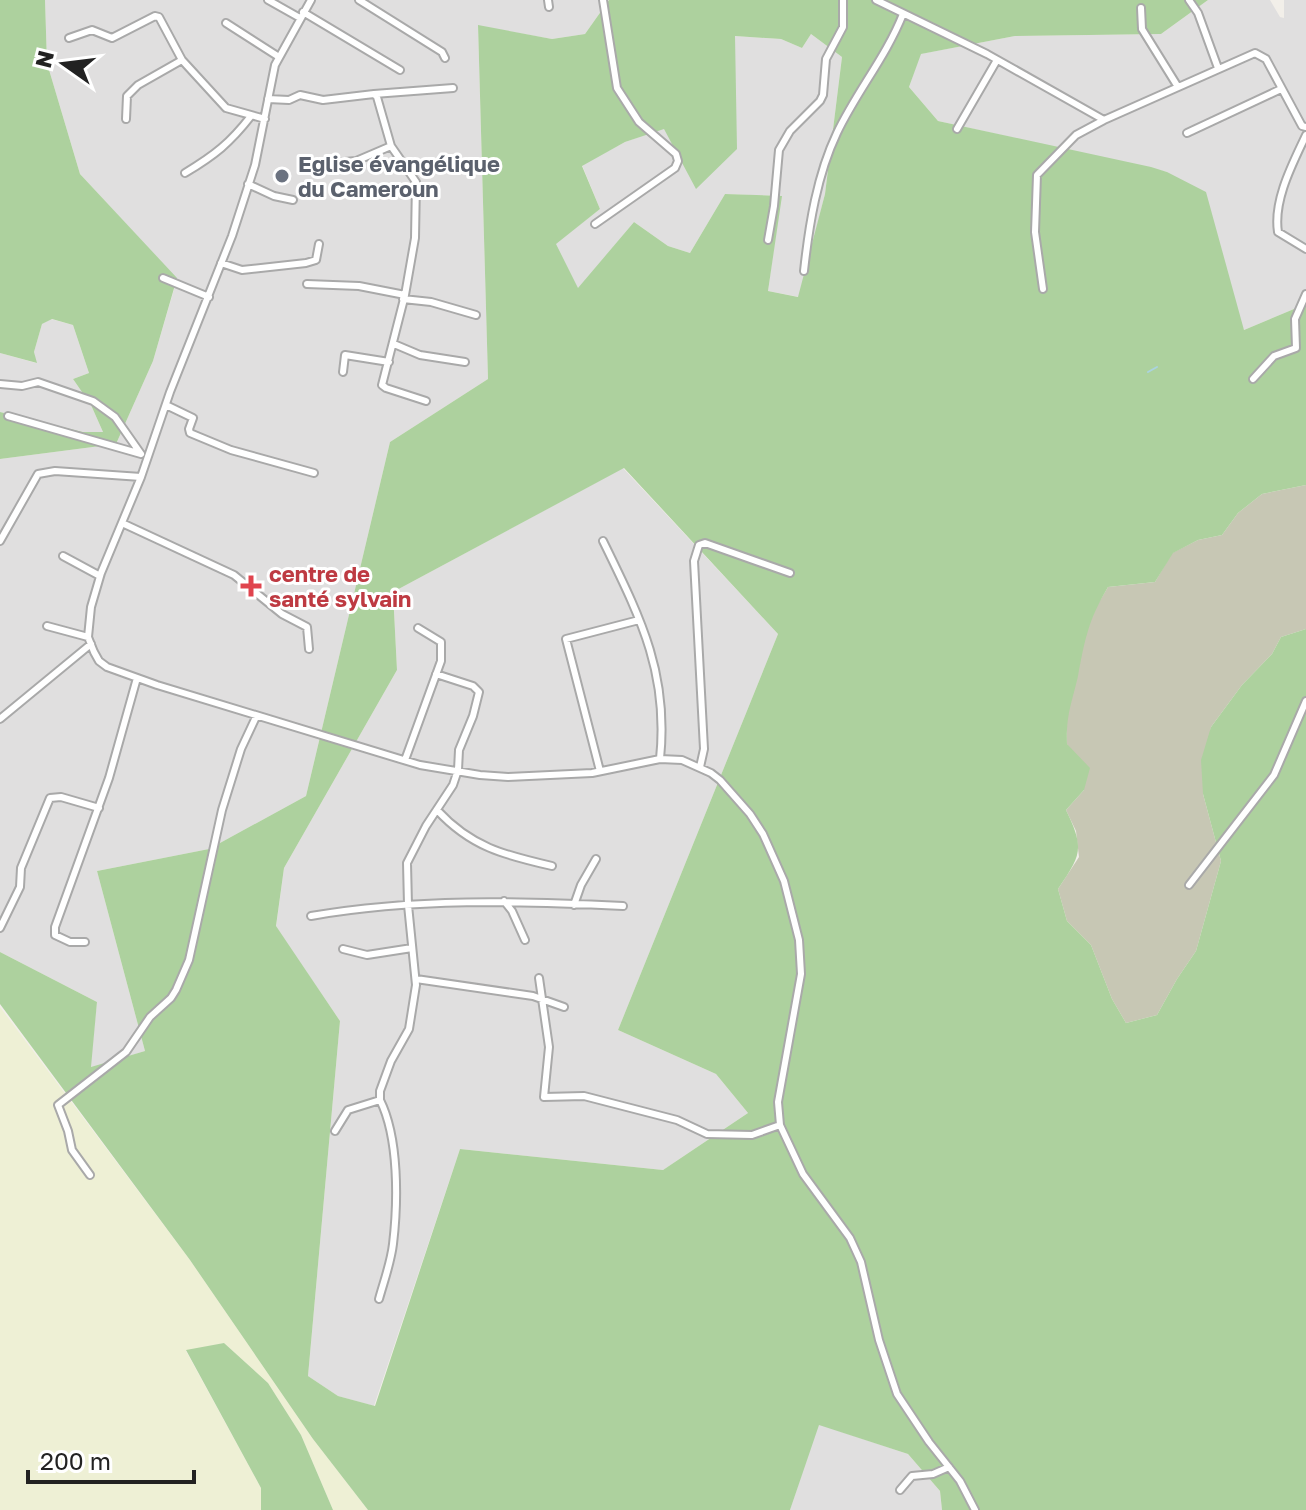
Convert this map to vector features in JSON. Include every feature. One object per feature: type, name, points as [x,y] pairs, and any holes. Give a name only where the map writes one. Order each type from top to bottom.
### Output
[{"type":"street","points":[[268,0],[302,15],[400,70]]},
{"type":"street","points":[[311,0],[272,74],[265,119],[248,184],[209,297],[100,576],[91,607],[90,641],[99,661],[107,667],[256,717],[405,760],[480,775],[508,777],[600,771],[660,759],[682,760],[720,780],[763,834],[784,881],[796,924],[801,974],[778,1102],[780,1125],[803,1174],[857,1252],[879,1340],[897,1394],[949,1467],[975,1510]]},
{"type":"street","points":[[359,0],[434,46],[445,58]]},
{"type":"street","points":[[595,224],[675,168],[678,161],[676,154],[639,122],[617,88],[609,22],[603,0]]},
{"type":"street","points":[[768,240],[779,150],[790,131],[823,95],[826,59],[843,27],[843,0]]},
{"type":"street","points":[[876,0],[997,60],[1104,120]]},
{"type":"street","points":[[1189,0],[1198,13],[1218,68]]},
{"type":"street","points":[[1141,8],[1142,29],[1178,87]]},
{"type":"street","points":[[804,271],[822,174],[837,133],[891,45],[903,14]]},
{"type":"street","points":[[69,38],[92,30],[112,38],[157,16],[182,60],[226,108],[265,119]]},
{"type":"street","points":[[226,23],[279,57]]},
{"type":"street","points":[[1043,289],[1035,232],[1037,175],[1076,135],[1251,54],[1259,54],[1266,59],[1302,126],[1306,127]]},
{"type":"street","points":[[126,119],[127,96],[138,85],[182,60]]},
{"type":"street","points":[[957,129],[997,60]]},
{"type":"street","points":[[268,99],[289,100],[300,95],[323,100],[453,88]]},
{"type":"street","points":[[1187,133],[1281,89]]},
{"type":"street","points":[[374,94],[391,146],[416,182],[415,238],[394,344],[382,385],[426,401]]},
{"type":"street","points":[[185,173],[224,148],[251,116]]},
{"type":"street","points":[[1306,135],[1287,181],[1276,222],[1278,232],[1306,249]]},
{"type":"street","points":[[307,168],[356,161],[391,146]]},
{"type":"street","points":[[248,184],[274,196],[293,200]]},
{"type":"street","points":[[221,263],[246,270],[306,263],[316,260],[319,244]]},
{"type":"street","points":[[163,278],[209,297]]},
{"type":"street","points":[[307,284],[359,286],[476,315]]},
{"type":"street","points":[[1253,379],[1274,356],[1296,348],[1295,319],[1306,294]]},
{"type":"street","points":[[394,344],[420,355],[465,362]]},
{"type":"street","points":[[343,372],[345,355],[389,362]]},
{"type":"street","points":[[0,384],[22,386],[38,382],[93,401],[115,417],[145,455]]},
{"type":"street","points":[[166,405],[193,418],[190,433],[231,450],[314,473]]},
{"type":"street","points":[[8,416],[145,455]]},
{"type":"street","points":[[0,541],[38,474],[55,471],[141,477]]},
{"type":"street","points":[[122,523],[247,583],[282,614],[307,627],[309,649]]},
{"type":"street","points":[[603,541],[647,638],[660,685],[663,731],[660,759]]},
{"type":"street","points":[[700,767],[704,749],[694,561],[699,545],[705,543],[790,573]]},
{"type":"street","points":[[63,556],[100,576]]},
{"type":"street","points":[[600,771],[566,639],[639,620]]},
{"type":"street","points":[[47,626],[90,641]]},
{"type":"street","points":[[405,760],[441,661],[441,642],[418,628]]},
{"type":"street","points":[[0,719],[90,641]]},
{"type":"street","points":[[379,1299],[393,1245],[394,1188],[392,1132],[380,1100],[380,1091],[391,1061],[409,1029],[416,979],[408,905],[409,858],[453,785],[459,750],[479,692],[473,686],[436,674]]},
{"type":"street","points":[[85,942],[70,942],[55,935],[55,927],[99,808],[137,678]]},
{"type":"street","points":[[1189,885],[1274,775],[1306,701]]},
{"type":"street","points":[[90,1175],[72,1150],[58,1105],[126,1052],[150,1017],[176,990],[189,960],[222,810],[241,749],[256,717]]},
{"type":"street","points":[[0,928],[20,887],[21,868],[50,798],[61,797],[99,808]]},
{"type":"street","points":[[437,810],[454,829],[480,844],[552,866]]},
{"type":"street","points":[[574,905],[596,859]]},
{"type":"street","points":[[504,901],[525,940]]},
{"type":"street","points":[[311,916],[380,906],[504,901],[623,906]]},
{"type":"street","points":[[343,949],[367,955],[412,948]]},
{"type":"street","points":[[539,978],[549,1047],[544,1097],[584,1096],[677,1120],[707,1134],[752,1135],[780,1125]]},
{"type":"street","points":[[416,979],[543,999],[564,1007]]},
{"type":"street","points":[[335,1131],[348,1110],[380,1100]]},
{"type":"street","points":[[900,1490],[912,1476],[933,1474],[949,1467]]},
{"type":"shaded area","points":[[45,0],[609,0],[585,34],[552,39],[478,26],[488,379],[390,442],[306,796],[209,849],[97,871],[145,1051],[90,1068],[97,1002],[0,952],[0,459],[116,444],[153,361],[177,279],[80,174],[47,63]]},
{"type":"shaded area","points":[[1208,0],[1270,0],[1280,17],[1284,18],[1284,0],[1306,0],[1306,304],[1244,330],[1167,172],[938,121],[909,87],[920,54],[1015,36],[1161,34]]},
{"type":"shaded area","points":[[811,34],[842,57],[825,194],[799,297],[768,291],[781,196],[725,194],[690,253],[668,246],[634,222],[578,289],[555,244],[600,209],[582,165],[625,142],[664,128],[735,36],[781,39],[802,48]]},
{"type":"shaded area","points":[[51,319],[73,325],[89,373],[73,379],[91,405],[103,432],[83,432],[0,412],[0,353],[36,363],[34,352],[42,324]]},
{"type":"shaded area","points":[[623,468],[778,634],[618,1030],[716,1074],[748,1113],[663,1170],[460,1149],[374,1406],[338,1396],[308,1376],[340,1021],[276,927],[284,868],[397,670],[393,592]]},
{"type":"shaded area","points":[[1306,485],[1306,629],[1281,637],[1272,654],[1242,685],[1211,727],[1203,794],[1221,861],[1196,951],[1157,1015],[1126,1023],[1112,999],[1091,945],[1067,921],[1058,889],[1079,857],[1076,831],[1066,810],[1084,790],[1067,744],[1066,719],[1092,614],[1108,587],[1155,582],[1172,553],[1198,540],[1222,535],[1238,513],[1262,494]]},
{"type":"shaded area","points":[[0,1007],[190,1260],[313,1439],[368,1510],[333,1510],[301,1435],[268,1383],[224,1343],[186,1351],[261,1488],[261,1510],[0,1510]]},
{"type":"shaded area","points":[[818,1424],[908,1454],[940,1491],[942,1510],[790,1510]]},
{"type":"green space","points":[[0,0],[45,0],[47,63],[80,174],[177,278],[153,361],[116,444],[0,459],[0,412],[83,432],[103,432],[91,405],[73,379],[89,373],[73,325],[52,319],[42,324],[34,352],[37,363],[0,353]]},
{"type":"green space","points":[[609,0],[1208,0],[1161,34],[1015,36],[921,54],[909,87],[938,121],[1151,167],[1206,192],[1244,330],[1306,304],[1306,485],[1262,494],[1238,513],[1222,535],[1198,540],[1173,553],[1155,582],[1108,587],[1096,610],[1085,641],[1067,734],[1067,744],[1090,768],[1084,790],[1066,810],[1076,834],[1078,851],[1072,868],[1058,889],[1067,921],[1091,945],[1112,999],[1126,1023],[1157,1015],[1196,951],[1221,861],[1203,794],[1201,760],[1211,727],[1242,685],[1272,654],[1281,637],[1306,629],[1306,1510],[942,1510],[940,1491],[908,1454],[819,1425],[790,1510],[368,1510],[313,1439],[190,1260],[0,1004],[0,952],[97,1002],[91,1067],[145,1051],[97,871],[209,849],[306,796],[390,442],[488,379],[478,25],[552,39],[585,34]],"holes":[[[811,34],[842,57],[825,194],[798,297],[768,291],[782,196],[725,194],[690,253],[668,246],[634,222],[578,288],[556,244],[600,209],[582,166],[625,142],[664,129],[696,189],[737,149],[735,36],[781,39],[802,48]],[[624,468],[778,634],[618,1030],[716,1074],[748,1113],[663,1170],[460,1149],[375,1406],[338,1396],[308,1376],[340,1021],[276,926],[284,868],[397,670],[393,592]]]},
{"type":"green space","points":[[224,1343],[268,1383],[301,1435],[333,1510],[261,1510],[261,1488],[186,1350]]},
{"type":"waterway","points":[[1148,372],[1157,367]]},
{"type":"place","name":"Eglise évangélique du Cameroun","points":[[282,176]]},
{"type":"place","name":"centre de santé sylvain","points":[[251,586]]}]
